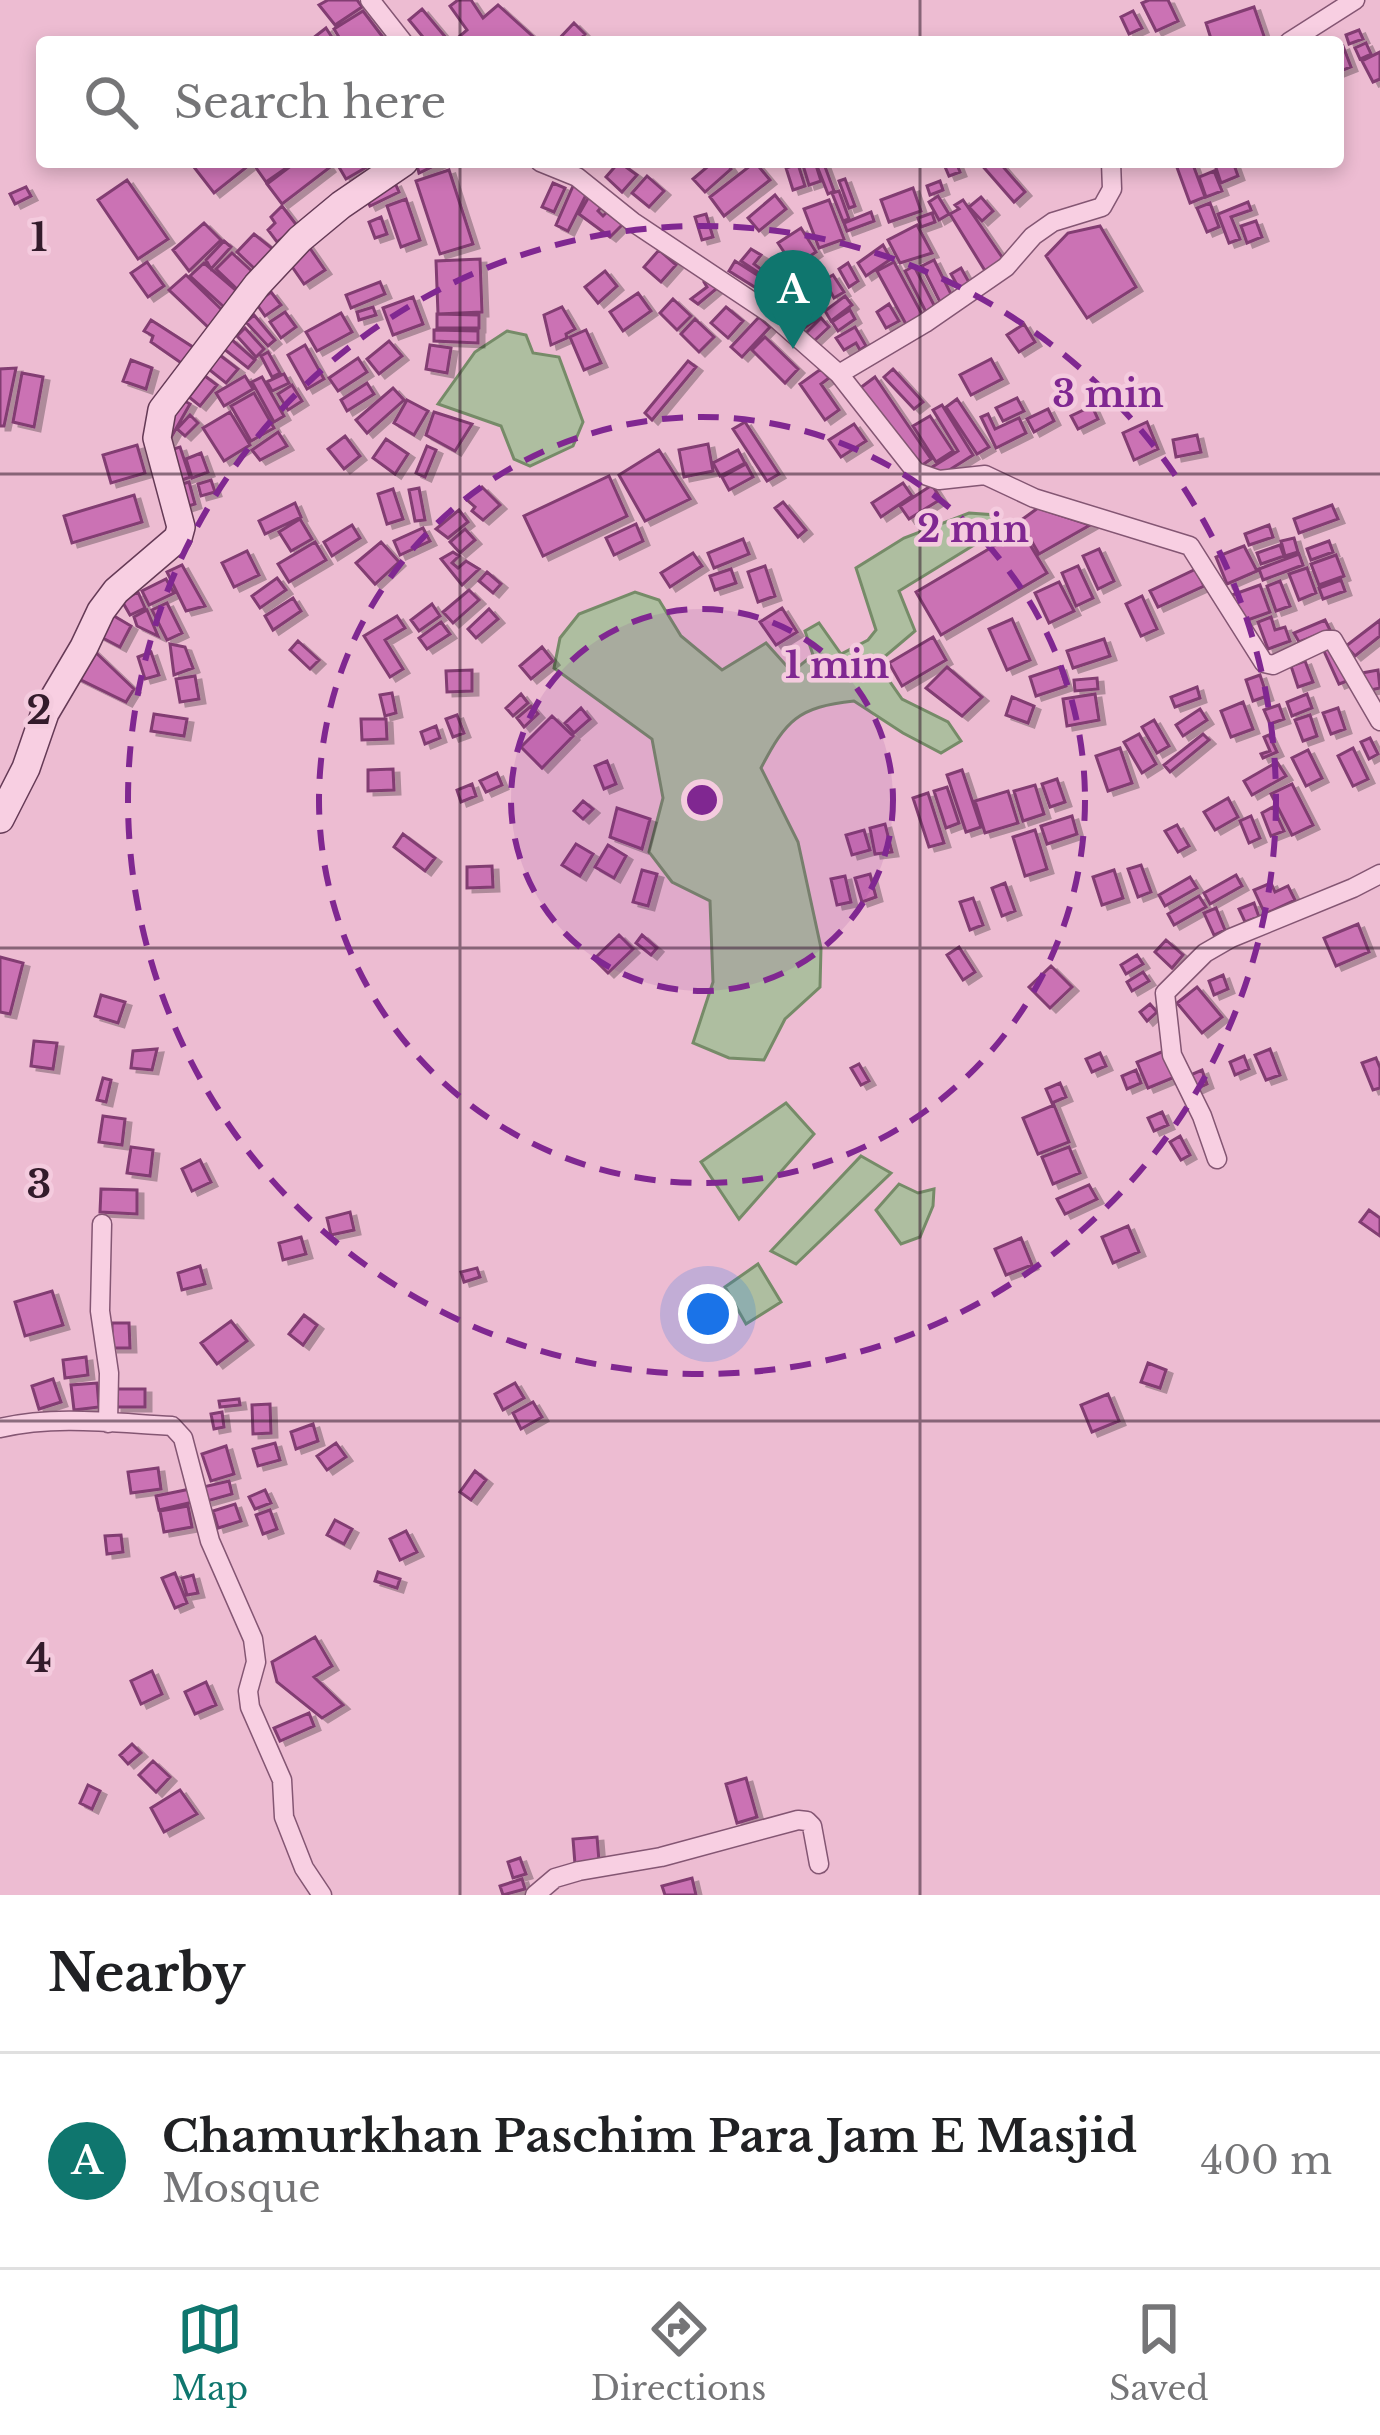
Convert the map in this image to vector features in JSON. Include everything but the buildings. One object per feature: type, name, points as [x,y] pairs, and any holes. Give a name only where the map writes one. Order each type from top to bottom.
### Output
[{"type":"street","points":[[370,0],[398,36]]},
{"type":"street","points":[[1298,36],[1355,0]]},
{"type":"street","points":[[0,819],[26,768],[45,713],[101,611],[116,591],[178,538],[181,527],[157,438],[162,410],[243,303],[299,239],[395,168]]},
{"type":"street","points":[[555,168],[577,177],[633,222],[771,314],[839,374],[916,472],[939,480],[985,475],[1034,498],[1190,545],[1264,663],[1273,665],[1333,640],[1380,722]]},
{"type":"street","points":[[839,374],[1006,267],[1033,236],[1053,222],[1102,207],[1112,189],[1111,168]]},
{"type":"street","points":[[1217,1159],[1172,1054],[1165,993],[1205,953],[1232,938],[1380,874]]},
{"type":"street","points":[[102,1224],[100,1311],[109,1373],[108,1423]]},
{"type":"street","points":[[0,1428],[74,1420],[172,1426],[183,1438],[211,1541],[253,1639],[256,1662],[248,1691],[250,1707],[282,1780],[284,1817],[304,1868],[322,1895]]},
{"type":"street","points":[[535,1895],[555,1878],[579,1871],[661,1857],[798,1820],[812,1826],[819,1864]]},
{"type":"shaded area","points":[[507,331],[526,335],[533,353],[559,357],[583,422],[573,446],[530,466],[514,459],[501,426],[438,404],[475,352]]},
{"type":"shaded area","points":[[969,513],[996,515],[1000,529],[899,591],[915,631],[877,663],[902,699],[948,722],[961,741],[941,753],[854,701],[819,707],[787,727],[761,768],[798,842],[821,948],[820,987],[785,1019],[764,1060],[729,1058],[693,1043],[713,982],[710,901],[672,882],[649,852],[663,798],[652,739],[554,668],[560,638],[579,614],[635,592],[659,600],[681,636],[722,670],[766,643],[792,672],[813,655],[805,631],[819,623],[841,654],[868,640],[876,630],[856,568],[904,538]]},
{"type":"shaded area","points":[[786,1103],[814,1134],[739,1219],[701,1162]]},
{"type":"shaded area","points":[[861,1156],[891,1173],[796,1264],[771,1251]]},
{"type":"shaded area","points":[[899,1184],[918,1193],[934,1189],[933,1206],[920,1237],[901,1244],[876,1210]]},
{"type":"shaded area","points":[[758,1264],[781,1302],[746,1324],[725,1287]]},
{"type":"place","name":"Chamurkhan Paschim Para Jam E Masjid","points":[[793,349]]}]
